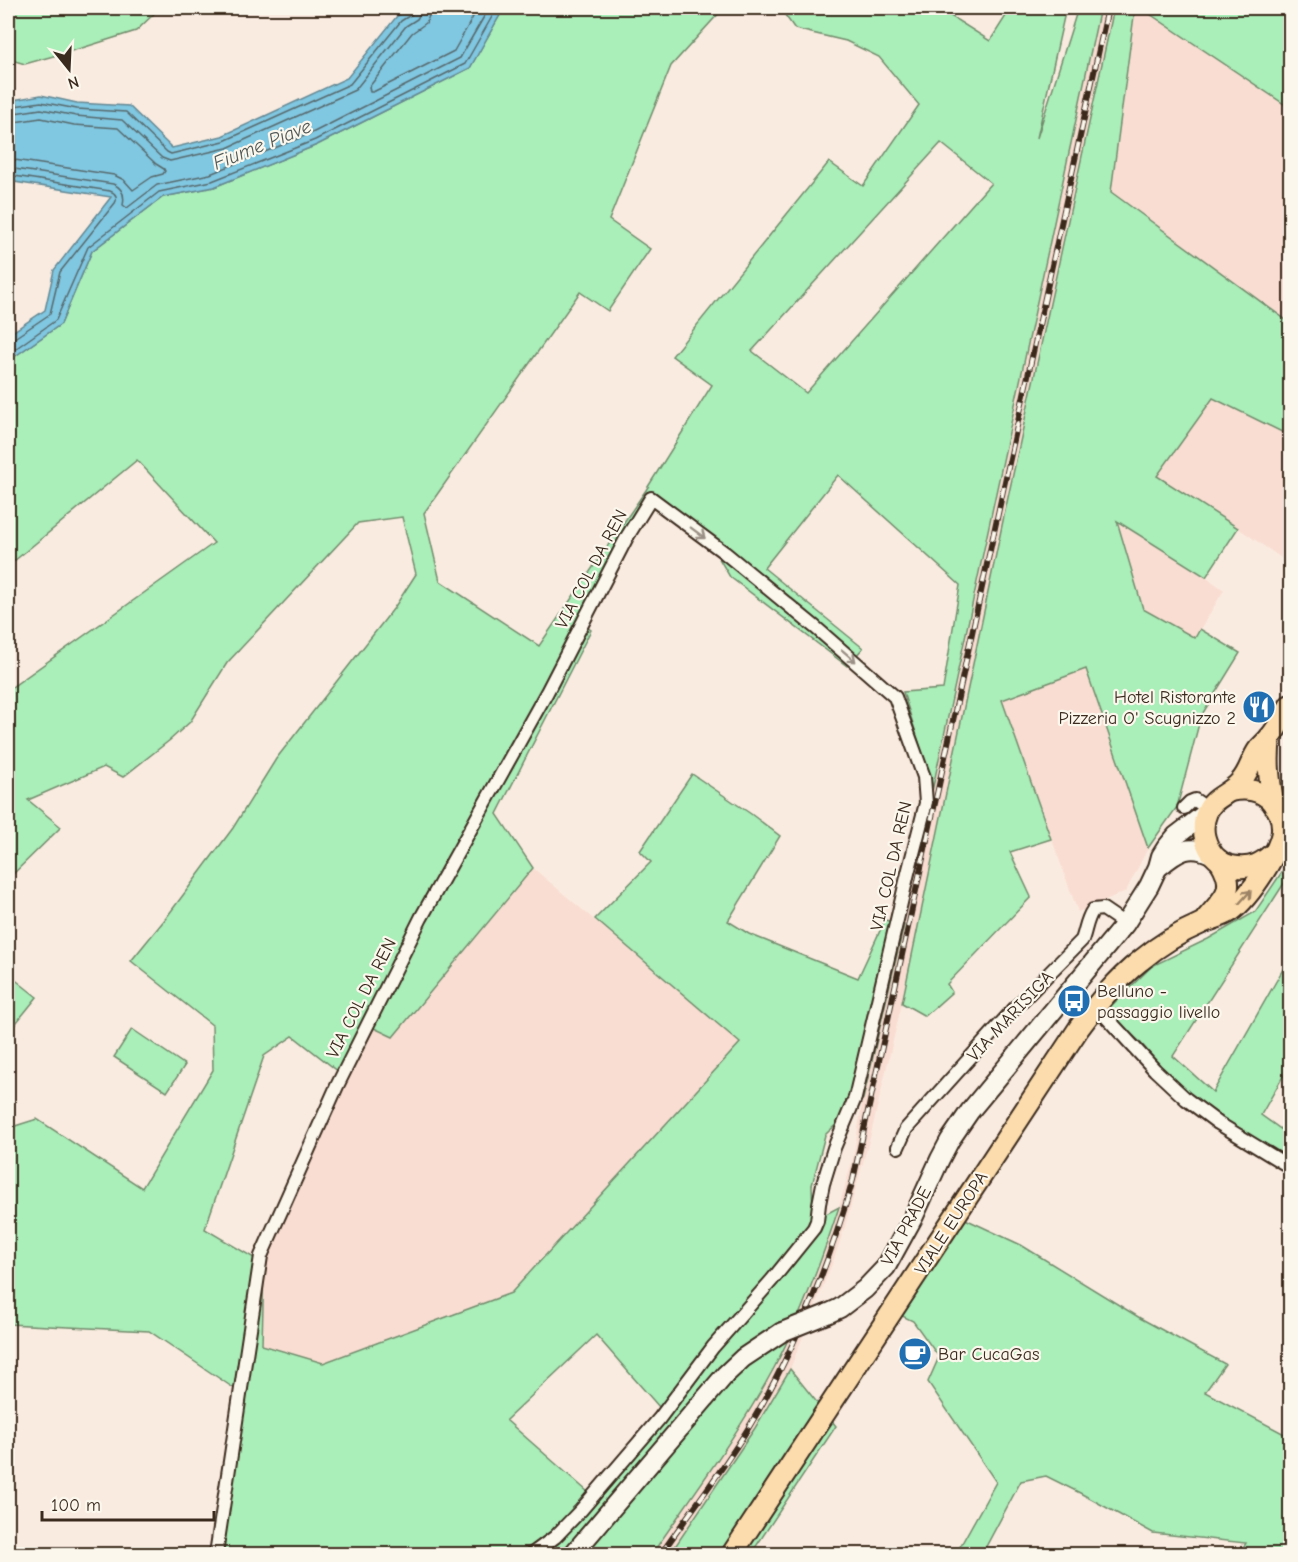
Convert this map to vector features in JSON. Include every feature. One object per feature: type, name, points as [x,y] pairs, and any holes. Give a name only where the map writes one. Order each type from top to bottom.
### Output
[{"type":"main road","points":[[1230,791],[1247,773],[1259,749],[1270,737],[1290,705]]},
{"type":"main road","points":[[1158,867],[1174,855],[1190,849],[1202,849],[1234,867],[1248,868],[1263,863],[1274,853],[1281,841],[1283,827],[1280,814],[1274,804],[1268,778],[1270,737]]},
{"type":"main road","points":[[1216,858],[1205,842],[1203,827],[1207,811],[1214,801],[1230,791],[1241,789],[1253,790],[1274,804]]},
{"type":"main road","name":"VIA PRADE","points":[[573,1554],[725,1375],[743,1358],[782,1332],[840,1308],[865,1289],[886,1267],[914,1216],[945,1150],[970,1111],[1125,924],[1149,886],[1166,848],[1176,836],[1207,811]]},
{"type":"main road","name":"VIALE EUROPA","points":[[732,1554],[850,1378],[1078,1028],[1117,982],[1140,960],[1170,940],[1232,910],[1248,896],[1274,853]]},
{"type":"main road","name":"VIALE EUROPA","points":[[1202,923],[1224,899],[1228,886],[1226,870],[1216,858]]},
{"type":"street","name":"VIA COL DA REN","points":[[216,1554],[261,1256],[337,1086],[421,918],[547,692],[627,537],[651,498],[725,553],[896,697],[924,777],[926,803],[855,1098],[834,1148],[814,1228],[772,1280],[712,1347],[658,1419],[581,1510],[555,1537],[532,1554]]},
{"type":"street","points":[[1184,808],[1195,800],[1207,811]]},
{"type":"street","name":"VIA MARISIGA","points":[[898,1147],[906,1129],[1013,1010],[1082,940],[1088,918],[1093,910],[1103,909],[1125,924]]},
{"type":"street","points":[[1095,1008],[1186,1099],[1218,1123],[1290,1167]]},
{"type":"shaded area","points":[[1100,8],[1114,8],[902,1003],[871,1134],[846,1223],[790,1369],[755,1428],[670,1554],[652,1554],[742,1423],[773,1370],[787,1342],[825,1249],[839,1207],[853,1158],[863,1099],[904,925]]},
{"type":"shaded area","points":[[1135,8],[1141,8],[1290,108],[1290,323],[1111,192]]},
{"type":"shaded area","points":[[1213,398],[1290,436],[1290,564],[1157,476]]},
{"type":"shaded area","points":[[1117,521],[1224,590],[1195,638],[1143,609]]},
{"type":"shaded area","points":[[1086,669],[1148,848],[1126,891],[1078,912],[1002,700]]},
{"type":"shaded area","points":[[533,868],[740,1043],[510,1293],[323,1363],[262,1345],[264,1264],[348,1079],[374,1028],[393,1037]]},
{"type":"green space","points":[[8,8],[160,8],[136,31],[25,64],[8,59]]},
{"type":"green space","points":[[504,8],[729,8],[721,11],[671,66],[609,220],[650,249],[608,311],[580,292],[424,513],[440,581],[539,646],[646,490],[712,385],[672,356],[829,162],[863,186],[919,105],[879,57],[846,41],[795,29],[780,8],[938,8],[990,41],[1011,8],[1066,8],[1037,138],[1078,8],[1100,8],[933,787],[903,692],[943,689],[960,585],[838,475],[764,568],[863,648],[847,666],[730,577],[704,533],[654,497],[580,622],[591,630],[497,814],[533,868],[393,1037],[374,1028],[348,1079],[293,1036],[264,1056],[205,1229],[264,1264],[262,1345],[323,1363],[511,1293],[740,1043],[595,919],[651,862],[640,851],[692,774],[780,836],[728,921],[749,934],[858,978],[885,920],[904,925],[863,1099],[825,1135],[812,1185],[813,1221],[839,1207],[802,1309],[774,1368],[716,1462],[652,1554],[215,1554],[235,1389],[149,1331],[8,1324],[8,1131],[12,1127],[37,1119],[142,1188],[213,1070],[212,1025],[131,961],[233,828],[276,759],[394,608],[416,574],[402,517],[358,523],[227,663],[190,722],[170,740],[123,777],[104,767],[28,800],[61,827],[8,879],[8,690],[214,543],[137,460],[8,566],[8,361],[61,324],[92,251],[163,197],[214,187],[317,145],[470,68]],"holes":[[[941,143],[991,183],[806,393],[752,351]],[[596,1335],[660,1408],[588,1492],[506,1420]]]},
{"type":"green space","points":[[1114,8],[1135,8],[1111,192],[1290,323],[1290,436],[1213,398],[1157,476],[1238,528],[1206,577],[1117,521],[1143,609],[1195,638],[1200,629],[1240,653],[1201,716],[1177,807],[1148,848],[1086,669],[1002,700],[1051,839],[1010,852],[1031,897],[947,984],[952,992],[925,1016],[902,1003]]},
{"type":"green space","points":[[1141,8],[1290,8],[1290,108]]},
{"type":"green space","points":[[1290,860],[1290,874],[1173,1056],[1213,1092],[1290,957],[1290,1064],[1261,1115],[1290,1136],[1290,1159],[1253,1139],[1184,1093],[1139,1041],[1106,1011],[1152,966],[1208,939],[1255,912]]},
{"type":"green space","points":[[8,974],[37,997],[8,1033]]},
{"type":"green space","points":[[132,1029],[185,1065],[167,1092],[114,1057]]},
{"type":"green space","points":[[961,1217],[1021,1245],[1140,1318],[1225,1364],[1205,1392],[1290,1437],[1290,1554],[1239,1554],[1246,1543],[1153,1533],[1046,1476],[1021,1481],[982,1554],[956,1554],[996,1482],[928,1382],[939,1357],[913,1321],[896,1313]]},
{"type":"green space","points":[[790,1369],[836,1426],[751,1554],[670,1554],[755,1428]]},
{"type":"water","name":"Fiume Piave","points":[[411,8],[504,8],[470,68],[317,145],[214,187],[163,197],[92,251],[61,324],[8,361],[8,335],[45,310],[54,270],[111,197],[8,181],[8,101],[41,95],[77,103],[129,106],[172,148],[222,136],[347,78],[397,16]]},
{"type":"railway","points":[[661,1554],[739,1443],[766,1398],[809,1307],[833,1244],[853,1180],[1108,8]]},
{"type":"place","name":"Hotel Ristorante Pizzeria O' Scugnizzo 2","points":[[1259,707]]},
{"type":"place","name":"Belluno - passaggio livello","points":[[1074,1001]]},
{"type":"place","name":"Bar CucaGas","points":[[915,1354]]}]
